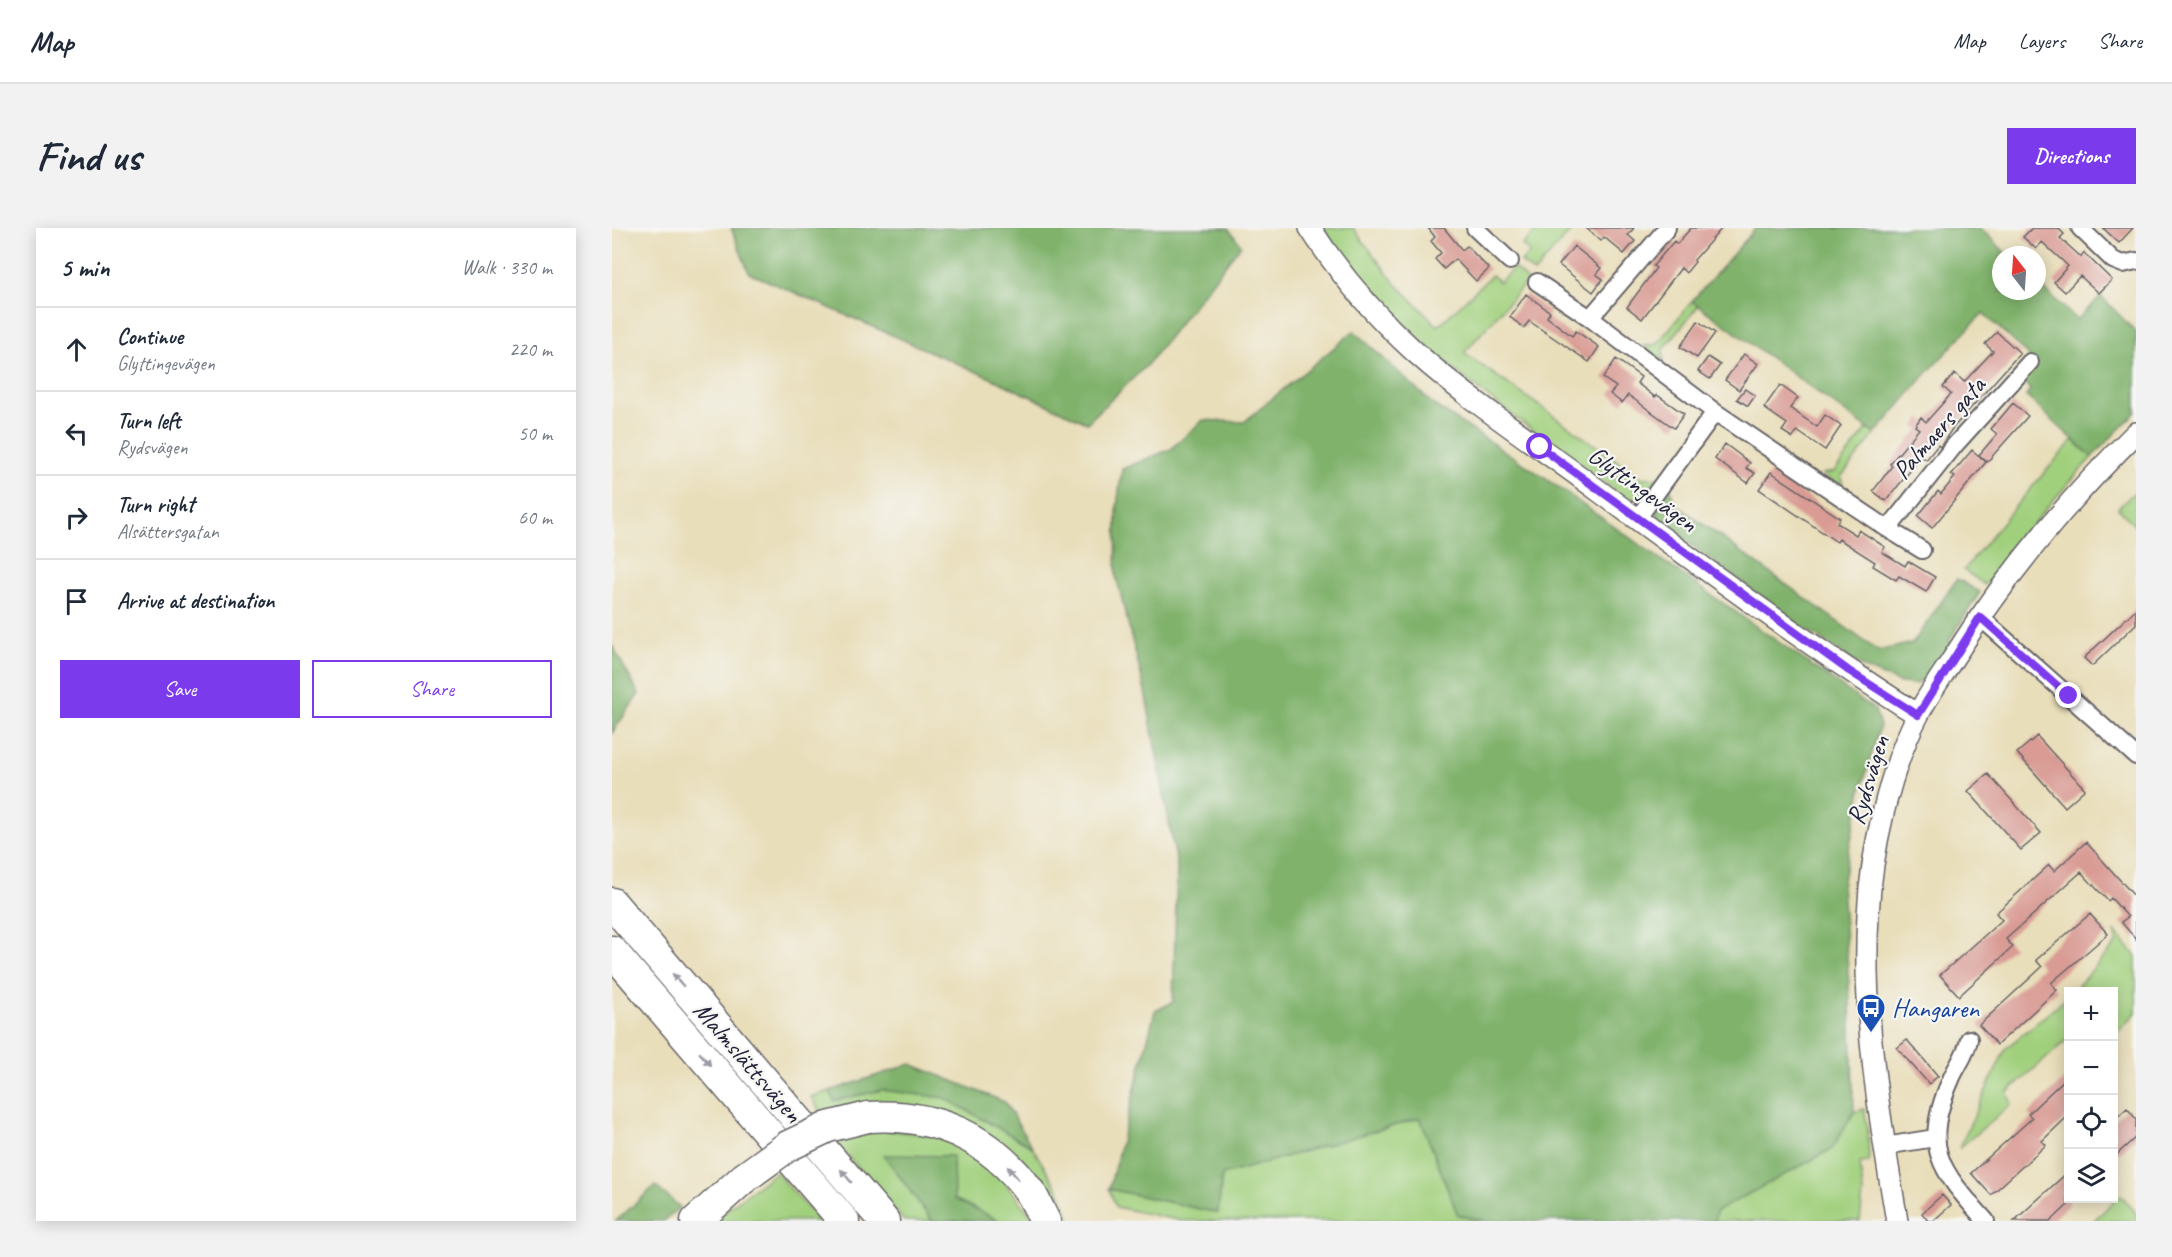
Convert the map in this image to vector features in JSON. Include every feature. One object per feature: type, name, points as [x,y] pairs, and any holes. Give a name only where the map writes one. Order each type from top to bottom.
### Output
[{"type":"highway","name":"Malmslättsvägen","points":[[612,903],[884,1221]]},
{"type":"highway","name":"Malmslättsvägen","points":[[612,951],[844,1221]]},
{"type":"highway","points":[[696,1221],[744,1178],[788,1146],[828,1127],[868,1117],[894,1115],[919,1118],[974,1139],[1005,1164],[1030,1192],[1045,1221]]},
{"type":"street","name":"Glyttingevägen","points":[[1310,228],[1352,286],[1415,352],[1637,519],[1849,671],[1918,715]]},
{"type":"street","points":[[1475,228],[1510,261]]},
{"type":"street","points":[[1590,318],[1667,228]]},
{"type":"street","points":[[2080,228],[2114,260],[2123,264],[2136,261]]},
{"type":"street","points":[[1537,282],[1590,318],[1715,412],[1922,550]]},
{"type":"street","name":"Palmaers gata","points":[[1888,529],[1954,446],[2030,362]]},
{"type":"street","points":[[1637,519],[1715,412]]},
{"type":"street","name":"Rydsvägen","points":[[1897,1221],[1868,1008],[1868,913],[1884,812],[1903,752],[1918,715],[1980,617],[2024,556],[2070,501],[2136,433]]},
{"type":"street","points":[[1980,617],[2136,756]]},
{"type":"street","points":[[1969,1039],[1968,1047],[1953,1075],[1942,1104],[1935,1138],[1945,1170],[1955,1186],[1986,1221]]},
{"type":"street","points":[[1885,1146],[1935,1138]]},
{"type":"green space","points":[[731,228],[1228,228],[1241,245],[1147,365],[1087,423],[993,379],[749,273]]},
{"type":"green space","points":[[1323,228],[1353,228],[1395,283],[1438,326],[1492,275],[1499,282],[1514,268],[1528,280],[1464,353],[1642,478],[1658,477],[1652,486],[1642,495],[1627,499],[1463,377],[1387,308],[1353,270]]},
{"type":"green space","points":[[1539,228],[1573,228],[1534,273],[1521,262],[1530,253],[1522,245]]},
{"type":"green space","points":[[1756,228],[1980,228],[1999,246],[1992,246],[1992,300],[2046,300],[2046,291],[2077,320],[2101,296],[2136,332],[2136,412],[2092,457],[2026,396],[2030,390],[2023,378],[2029,356],[1983,313],[1927,373],[1875,434],[1692,301]]},
{"type":"green space","points":[[1692,301],[1698,306],[1663,350],[1664,361],[1644,346],[1657,344]]},
{"type":"green space","points":[[1354,331],[1435,406],[1532,469],[1875,710],[1880,726],[1861,790],[1842,885],[1850,1000],[1854,1112],[1832,1149],[1717,1211],[1714,1221],[1486,1221],[1458,1215],[1420,1118],[1222,1175],[1218,1213],[1109,1189],[1155,1011],[1173,1002],[1177,866],[1145,691],[1116,576],[1117,507],[1122,469],[1171,449],[1203,420],[1244,422]]},
{"type":"green space","points":[[1867,429],[1875,434],[1841,477],[1843,488],[1822,474],[1834,472]]},
{"type":"green space","points":[[2073,440],[2092,457],[2049,505],[1985,585],[1964,570],[2013,509]]},
{"type":"green space","points":[[1670,486],[1674,503],[1878,651],[1913,643],[1957,579],[1980,592],[1949,641],[1952,644],[1931,674],[1916,684],[1900,683],[1864,668],[1795,622],[1658,520],[1658,505]]},
{"type":"green space","points":[[2136,491],[2136,527],[2118,508]]},
{"type":"green space","points":[[612,645],[639,694],[612,733]]},
{"type":"green space","points":[[2115,932],[2136,956],[2136,1013],[2118,1032],[2118,987],[2077,987],[2116,944]]},
{"type":"green space","points":[[2064,1000],[2064,1043],[2007,1093],[2012,1104],[1959,1148],[2006,1048]]},
{"type":"green space","points":[[911,1064],[1005,1102],[1032,1147],[945,1098],[882,1090],[834,1101],[830,1091]]},
{"type":"green space","points":[[882,1090],[945,1098],[1032,1147],[1060,1192],[1071,1221],[1058,1221],[1006,1149],[824,1118],[811,1097],[830,1091],[834,1101]]},
{"type":"green space","points":[[1864,1109],[1868,1129],[1869,1162],[1860,1163],[1863,1192],[1860,1221],[1714,1221],[1716,1211],[1832,1149],[1854,1112]]},
{"type":"green space","points":[[1420,1118],[1458,1215],[1486,1221],[1182,1221],[1116,1207],[1109,1189],[1218,1213],[1222,1175]]},
{"type":"green space","points":[[862,1128],[944,1136],[995,1169],[1035,1221],[1000,1221],[954,1199],[884,1155],[932,1221],[904,1221],[831,1137]]},
{"type":"green space","points":[[884,1155],[953,1156],[954,1199],[1000,1221],[932,1221]]},
{"type":"green space","points":[[776,1172],[819,1221],[712,1221]]},
{"type":"green space","points":[[655,1186],[680,1207],[664,1221],[616,1221]]},
{"type":"green space","points":[[2121,1195],[2136,1213],[2136,1221],[2093,1221],[2112,1203],[2118,1203],[2118,1198]]},
{"type":"building","points":[[1428,228],[1444,228],[1462,250],[1467,246],[1489,269],[1476,281],[1455,259],[1444,269],[1435,259],[1441,253],[1431,241],[1435,237]]},
{"type":"building","points":[[1586,228],[1634,228],[1628,235],[1635,241],[1624,254],[1604,237],[1601,241]]},
{"type":"building","points":[[1691,228],[1722,228],[1694,260],[1695,262],[1686,273],[1681,268],[1642,319],[1627,307],[1656,268],[1653,266],[1674,241],[1677,244]]},
{"type":"building","points":[[2032,228],[2058,228],[2064,234],[2060,238],[2081,257],[2084,253],[2112,280],[2099,293],[2080,276],[2065,292],[2054,282],[2068,266],[2042,242],[2039,246],[2033,246],[2023,237]]},
{"type":"building","points":[[2103,228],[2133,228],[2119,243]]},
{"type":"building","points":[[1574,246],[1601,268],[1596,274],[1603,279],[1593,292],[1559,265]]},
{"type":"building","points":[[1526,294],[1550,312],[1547,317],[1572,336],[1576,331],[1599,347],[1589,362],[1529,321],[1524,328],[1510,317]]},
{"type":"building","points":[[1698,321],[1715,333],[1697,358],[1680,347]]},
{"type":"building","points":[[1997,332],[2020,353],[1952,429],[1940,447],[1938,445],[1926,460],[1922,456],[1886,501],[1873,491],[1892,466],[1890,464],[1919,429],[1915,426],[1921,417],[1926,422],[1951,394],[1943,387],[1955,373],[1964,382],[1993,351],[1985,344]]},
{"type":"building","points":[[1744,354],[1758,364],[1739,390],[1725,380]]},
{"type":"building","points":[[1708,357],[1720,365],[1710,379],[1698,371]]},
{"type":"building","points":[[1616,359],[1641,377],[1637,383],[1684,414],[1674,428],[1628,395],[1622,403],[1610,394],[1616,387],[1603,378]]},
{"type":"building","points":[[1780,385],[1798,398],[1790,408],[1817,427],[1825,415],[1841,426],[1825,450],[1797,431],[1793,438],[1782,431],[1787,424],[1764,408]]},
{"type":"building","points":[[1745,389],[1755,396],[1748,406],[1737,399]]},
{"type":"building","points":[[2013,403],[2028,416],[1987,462],[1979,455],[1997,434],[1991,429]]},
{"type":"building","points":[[1725,444],[1750,463],[1746,468],[1755,473],[1748,483],[1715,459]]},
{"type":"building","points":[[1972,450],[1986,462],[1932,528],[1918,516],[1938,491],[1941,494],[1955,477],[1951,475]]},
{"type":"building","points":[[1771,472],[1840,518],[1837,523],[1856,535],[1859,530],[1885,547],[1882,552],[1905,566],[1908,561],[1935,577],[1926,592],[1899,576],[1896,580],[1873,566],[1875,562],[1839,539],[1837,542],[1759,489]]},
{"type":"building","points":[[2136,609],[2136,624],[2092,666],[2084,658]]},
{"type":"building","points":[[2037,736],[2085,789],[2065,807],[2017,753]]},
{"type":"building","points":[[1988,774],[2041,833],[2021,850],[1968,791]]},
{"type":"building","points":[[2086,842],[2136,898],[2136,939],[2121,922],[2128,917],[2111,898],[2108,901],[2081,872],[2006,939],[2013,947],[1959,996],[1940,975],[2002,920],[1996,913],[2049,865],[2054,871]]},
{"type":"building","points":[[2090,914],[2108,934],[2051,983],[2057,990],[1997,1045],[1979,1025],[2042,967],[2036,960]]},
{"type":"building","points":[[1907,1040],[1938,1076],[1929,1084],[1897,1048]]},
{"type":"building","points":[[2064,1080],[2064,1120],[2042,1141],[2046,1145],[1991,1195],[1971,1173],[2032,1118],[2028,1114]]},
{"type":"building","points":[[2127,1108],[2136,1119],[2136,1137],[2118,1153],[2118,1149],[2118,1116]]},
{"type":"building","points":[[2064,1176],[2064,1203],[2068,1205],[2051,1221],[2014,1221]]},
{"type":"building","points":[[1942,1195],[1951,1205],[1933,1221],[1928,1221],[1922,1213]]},
{"type":"place","name":"Hangaren","points":[[1871,1034]]},
{"type":"route","points":[[1540,447],[1849,671],[1918,715],[1980,617],[2069,696]]}]
